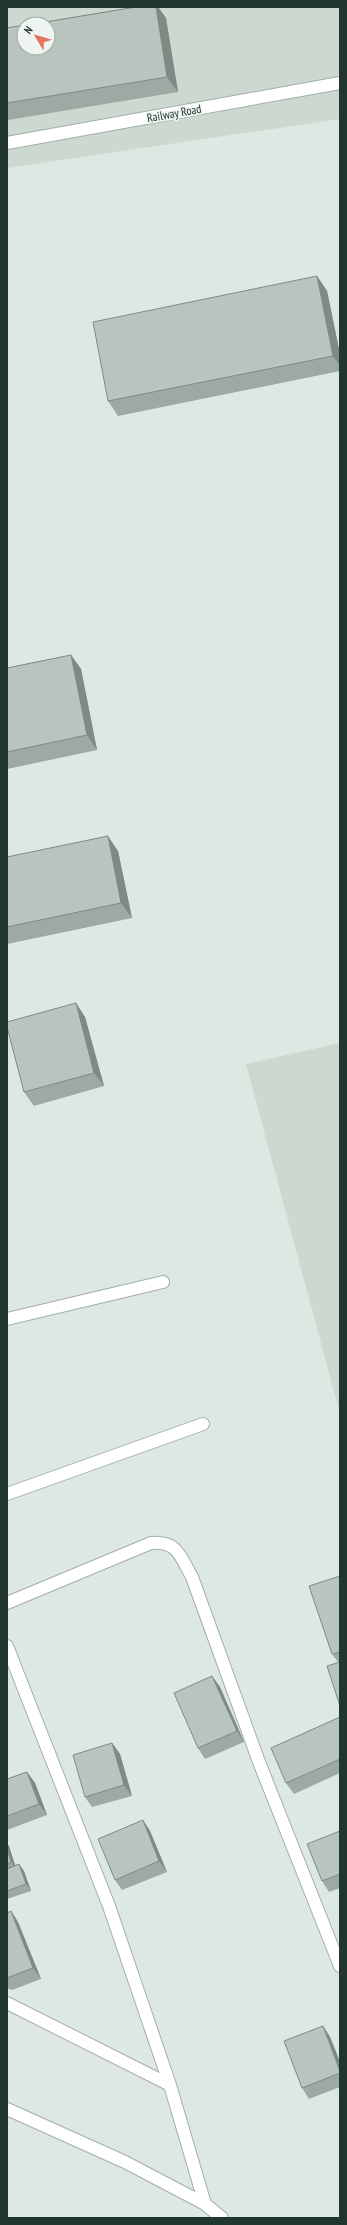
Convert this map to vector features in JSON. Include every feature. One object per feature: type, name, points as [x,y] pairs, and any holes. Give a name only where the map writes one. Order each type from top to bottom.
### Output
[{"type":"street","name":"Railway Road","points":[[7,143],[340,83]]},
{"type":"street","points":[[7,1319],[163,1282]]},
{"type":"street","points":[[7,1494],[203,1424]]},
{"type":"street","points":[[7,1603],[151,1543],[165,1542],[177,1550],[192,1577],[258,1762],[340,1966]]},
{"type":"street","points":[[7,1646],[109,1906],[170,2085],[205,2204]]},
{"type":"street","points":[[7,2003],[170,2085]]},
{"type":"street","points":[[7,2109],[125,2162],[205,2204],[222,2218]]},
{"type":"shaded area","points":[[7,7],[340,7],[340,119],[7,168]]},
{"type":"shaded area","points":[[340,1043],[340,1414],[246,1064]]},
{"type":"building","points":[[136,7],[156,7],[167,77],[7,103],[7,28],[16,26],[16,56],[56,56],[56,20]]},
{"type":"building","points":[[317,276],[333,356],[108,401],[93,322]]},
{"type":"building","points":[[71,655],[87,735],[7,752],[7,668]]},
{"type":"building","points":[[108,836],[121,903],[7,927],[7,857]]},
{"type":"building","points":[[76,1003],[94,1073],[24,1092],[7,1022]]},
{"type":"building","points":[[340,1576],[340,1652],[332,1654],[309,1586]]},
{"type":"building","points":[[340,1662],[340,1706],[327,1666]]},
{"type":"building","points":[[212,1676],[237,1731],[198,1748],[174,1693]]},
{"type":"building","points":[[340,1717],[340,1759],[286,1783],[271,1748]]},
{"type":"building","points":[[112,1743],[124,1785],[85,1797],[73,1755]]},
{"type":"building","points":[[27,1772],[39,1804],[7,1816],[7,1779]]},
{"type":"building","points":[[143,1820],[159,1861],[115,1880],[98,1839]]},
{"type":"building","points":[[340,1831],[340,1874],[322,1881],[307,1844]]},
{"type":"building","points":[[7,1848],[11,1862],[7,1864]]},
{"type":"building","points":[[19,1864],[26,1884],[7,1891],[7,1869]]},
{"type":"building","points":[[11,1911],[33,1968],[7,1978],[7,1913]]},
{"type":"building","points":[[323,2026],[340,2073],[302,2088],[284,2041]]}]
